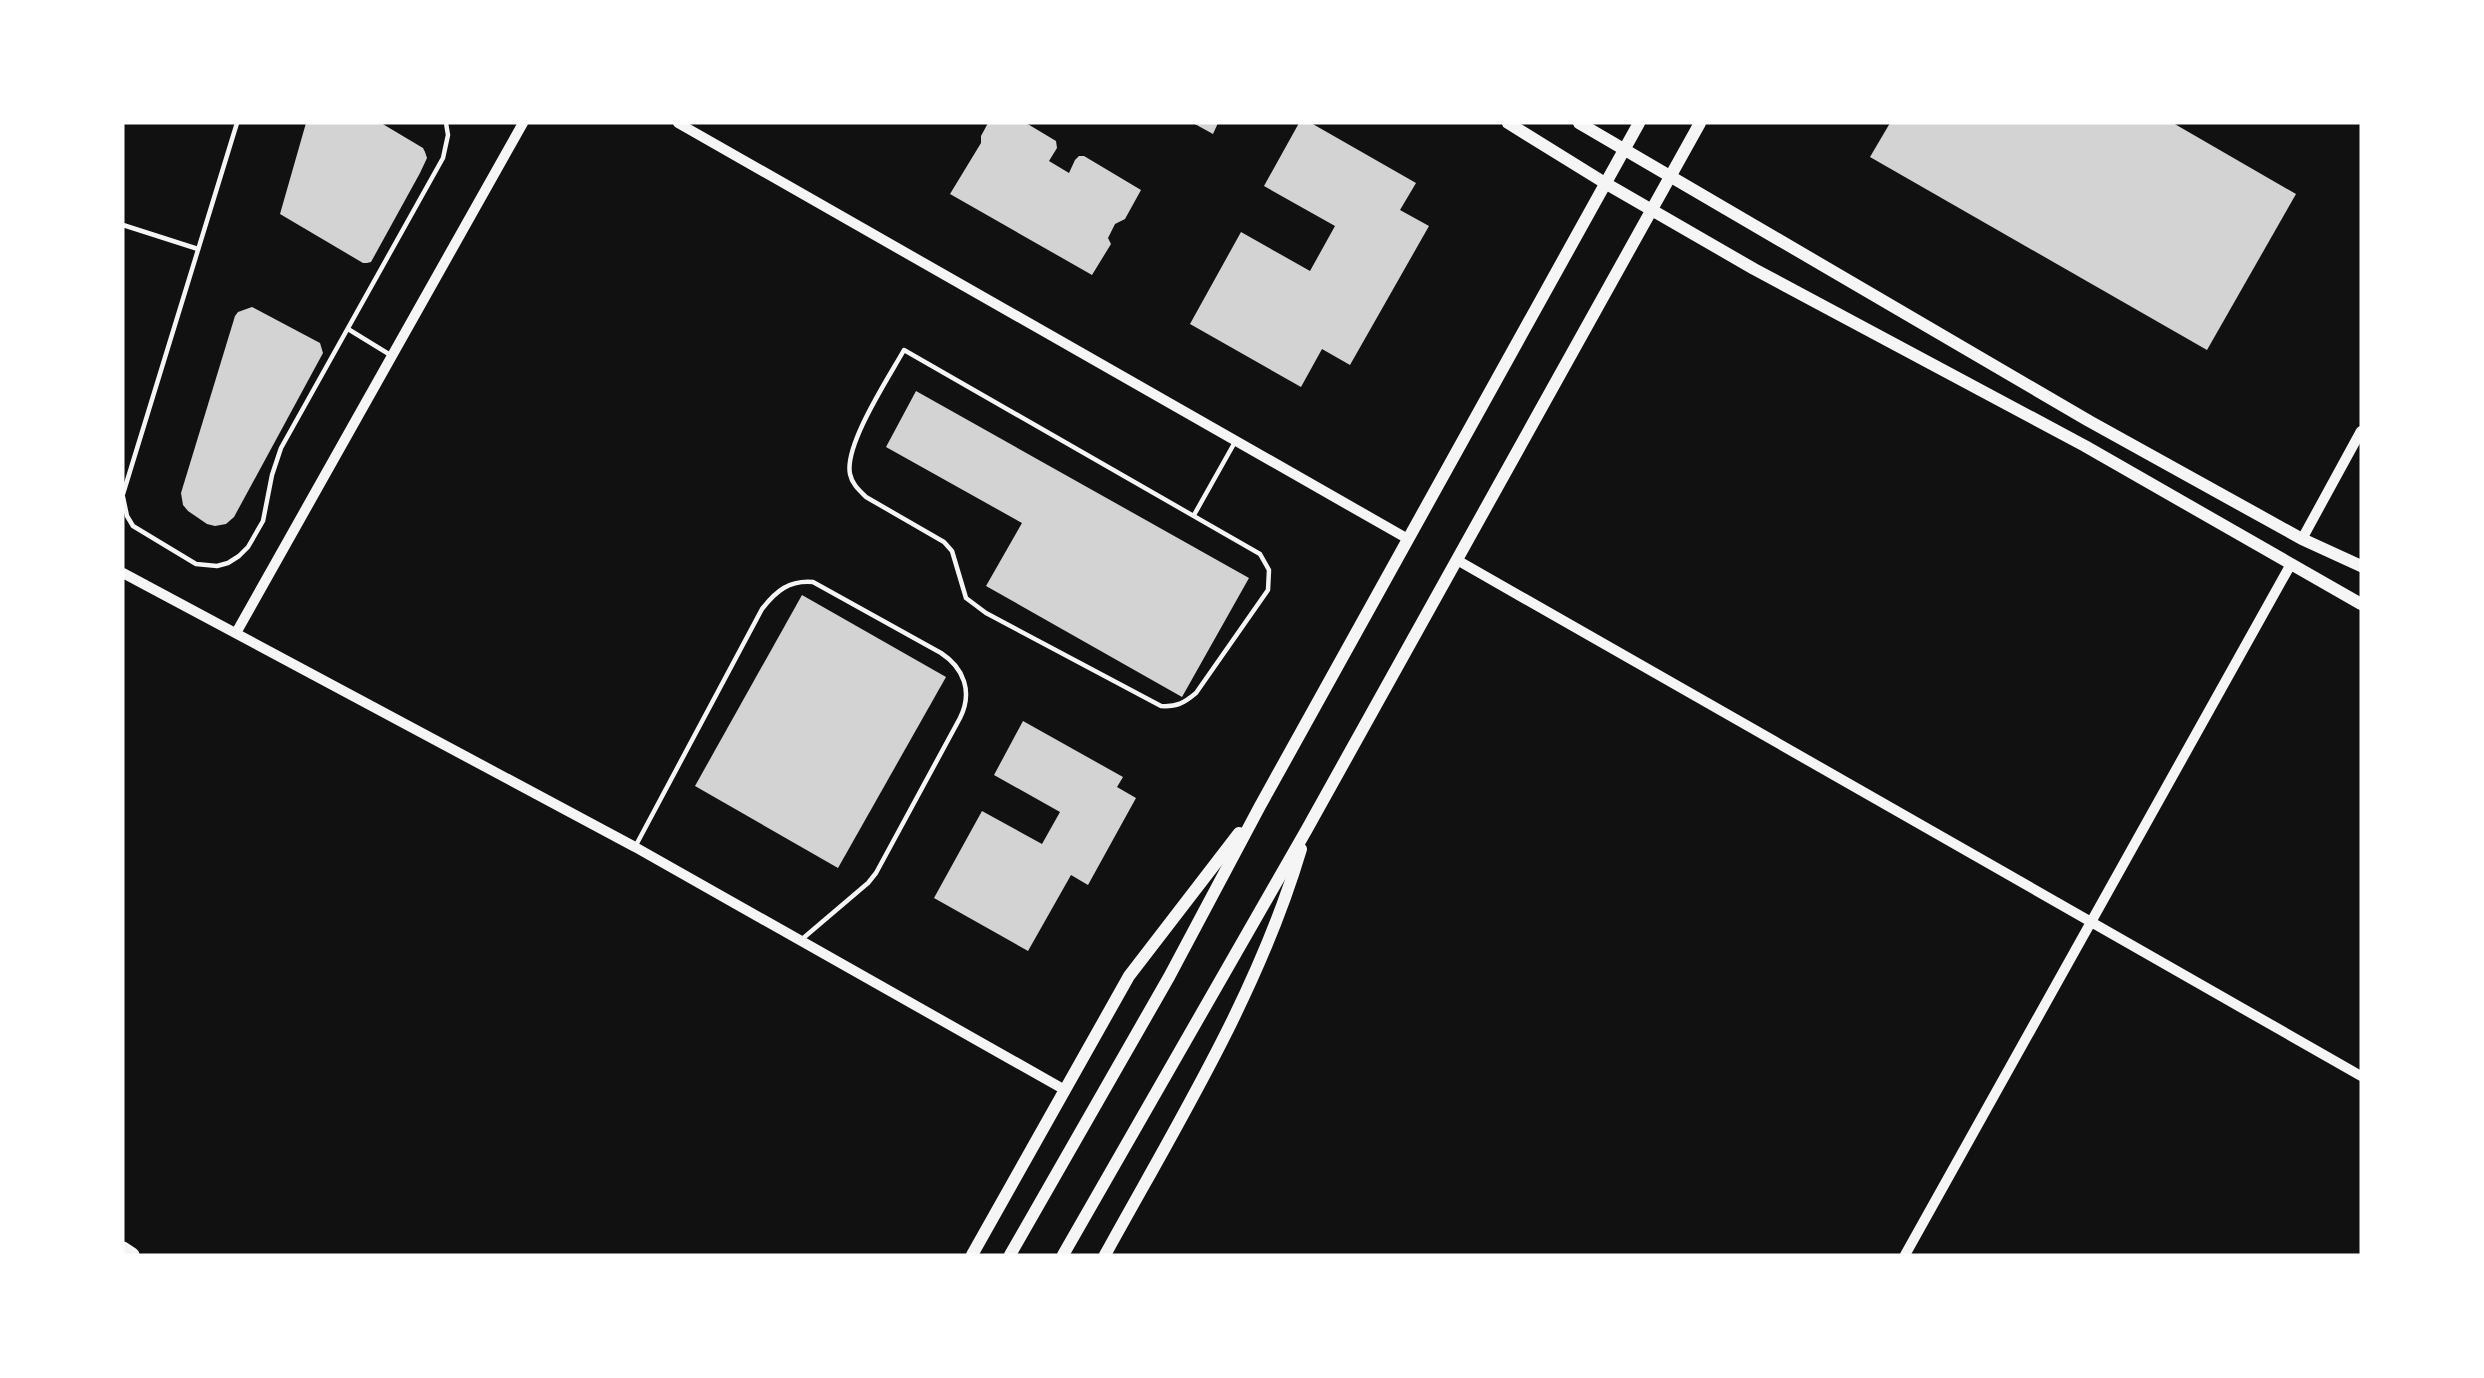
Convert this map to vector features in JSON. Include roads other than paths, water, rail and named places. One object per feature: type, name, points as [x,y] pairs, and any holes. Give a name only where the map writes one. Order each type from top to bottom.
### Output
[{"type":"main road","points":[[1508,123],[1605,183],[1754,269],[2085,447],[2361,604]]},
{"type":"main road","points":[[1579,123],[2089,421],[2302,538],[2361,566]]},
{"type":"main road","points":[[1010,1255],[1169,977],[1260,806],[1639,123]]},
{"type":"main road","points":[[1064,1255],[1307,829],[1701,123]]},
{"type":"main road","points":[[972,1255],[1129,976],[1260,806]]},
{"type":"main road","points":[[1105,1255],[1232,1025],[1287,896],[1307,829]]},
{"type":"main road","points":[[123,1249],[132,1255]]},
{"type":"street","points":[[236,633],[523,123]]},
{"type":"street","points":[[678,123],[1408,539]]},
{"type":"street","points":[[2302,538],[2361,430]]},
{"type":"street","points":[[1457,560],[2361,1076]]},
{"type":"street","points":[[1905,1255],[2089,921],[2290,564]]},
{"type":"street","points":[[123,573],[635,847],[1065,1090]]},
{"type":"lane","points":[[237,123],[123,496],[127,516],[133,526],[196,564],[217,566],[239,556],[248,547],[262,521],[272,475],[281,448],[443,158],[448,135],[446,123]]},
{"type":"lane","points":[[123,225],[198,249]]},
{"type":"lane","points":[[348,329],[392,356]]},
{"type":"lane","points":[[904,350],[1194,515],[1260,554],[1269,570],[1270,581],[1268,590],[1260,603],[1196,693],[1184,703],[1174,707],[1161,706],[974,606],[966,598],[952,551],[944,542],[866,497],[856,487],[850,474],[852,449],[904,350]]},
{"type":"lane","points":[[1194,515],[1236,441]]},
{"type":"lane","points":[[635,847],[762,609],[782,588],[792,583],[813,582],[921,641],[951,659],[958,667],[966,687],[966,707],[876,873],[868,883],[801,940]]}]
